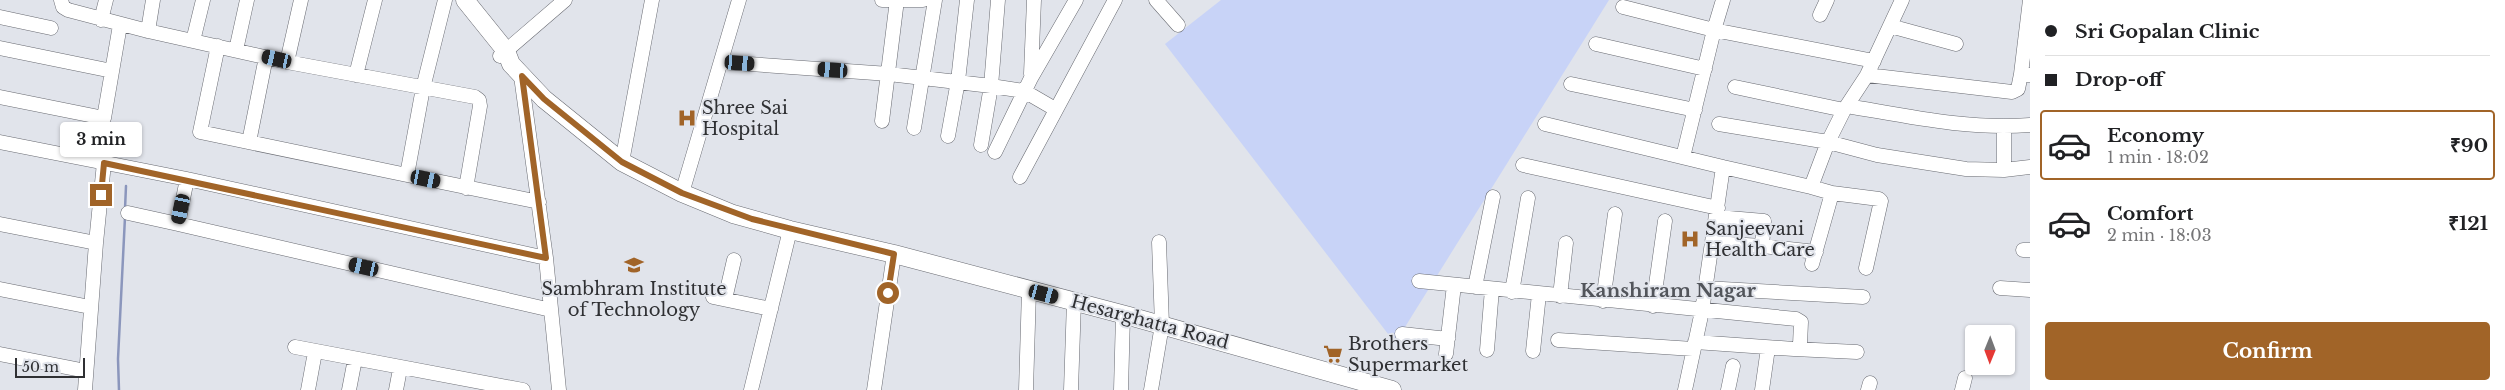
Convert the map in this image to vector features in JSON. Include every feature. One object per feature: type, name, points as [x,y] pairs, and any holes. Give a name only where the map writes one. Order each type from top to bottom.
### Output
[{"type":"main road","name":"Hesarghatta Road","points":[[454,0],[544,99],[622,162],[682,193],[733,214],[790,230],[894,254],[1162,325],[1390,390]]},
{"type":"main road","name":"Hesarghatta Road","points":[[464,0],[510,62]]},
{"type":"street","points":[[61,0],[63,7],[68,10],[148,32],[479,100],[480,106],[466,188]]},
{"type":"street","points":[[102,20],[106,0]]},
{"type":"street","points":[[148,32],[154,0]]},
{"type":"street","points":[[193,41],[202,0]]},
{"type":"street","points":[[236,50],[248,0]]},
{"type":"street","points":[[287,62],[301,0]]},
{"type":"street","points":[[356,75],[375,0]]},
{"type":"street","points":[[407,175],[423,88],[445,0]]},
{"type":"street","points":[[559,390],[539,202],[510,62],[565,0]]},
{"type":"street","points":[[622,162],[652,0]]},
{"type":"street","points":[[682,193],[740,0]]},
{"type":"street","points":[[882,0],[923,0]]},
{"type":"street","points":[[914,128],[935,0]]},
{"type":"street","points":[[948,136],[958,81],[967,0]]},
{"type":"street","points":[[981,145],[990,86],[998,0]]},
{"type":"street","points":[[1031,78],[1034,0]]},
{"type":"street","points":[[995,152],[1031,78],[1076,0]]},
{"type":"street","points":[[1020,177],[1115,0]]},
{"type":"street","points":[[1156,0],[1178,25]]},
{"type":"street","points":[[1682,157],[1723,0]]},
{"type":"street","points":[[1820,15],[1827,0]]},
{"type":"street","points":[[1811,187],[1828,142],[1845,108],[1867,75],[1902,0]]},
{"type":"street","points":[[1867,75],[2012,92],[2018,89],[2025,74],[2030,0]]},
{"type":"street","points":[[882,121],[898,1]]},
{"type":"street","points":[[1623,7],[1714,30],[1874,61]]},
{"type":"street","points":[[0,17],[51,28]]},
{"type":"street","points":[[0,97],[104,118],[120,25]]},
{"type":"street","points":[[1890,26],[1956,44]]},
{"type":"street","points":[[1596,44],[1705,69]]},
{"type":"street","points":[[218,46],[200,132],[539,202]]},
{"type":"street","points":[[0,48],[112,71]]},
{"type":"street","points":[[249,142],[266,57]]},
{"type":"street","points":[[721,62],[958,81],[1024,92],[1055,109]]},
{"type":"street","points":[[1571,84],[1695,110]]},
{"type":"street","points":[[1735,86],[1845,108],[1946,123],[2004,127],[2030,124]]},
{"type":"street","points":[[1546,124],[1832,193],[1878,199],[1881,201],[1866,268]]},
{"type":"street","points":[[1719,124],[1828,142],[1877,155],[1966,169],[2004,170],[2030,167]]},
{"type":"street","points":[[2004,127],[2004,170]]},
{"type":"street","points":[[0,142],[187,179],[546,258]]},
{"type":"street","points":[[85,390],[90,307],[104,163]]},
{"type":"street","points":[[1523,165],[1718,212],[1764,221],[1762,246]]},
{"type":"street","points":[[1685,390],[1702,311],[1718,212],[1723,166]]},
{"type":"street","points":[[178,224],[187,179]]},
{"type":"street","points":[[1712,244],[1762,246],[1814,258],[1832,193]]},
{"type":"street","points":[[1475,287],[1492,197]]},
{"type":"street","points":[[1512,292],[1528,198]]},
{"type":"street","points":[[128,213],[551,310]]},
{"type":"street","points":[[1603,301],[1615,214]]},
{"type":"street","points":[[1652,306],[1665,221]]},
{"type":"street","points":[[0,224],[96,243]]},
{"type":"street","points":[[751,390],[790,230]]},
{"type":"street","points":[[1151,390],[1162,325],[1159,242]]},
{"type":"street","points":[[1560,296],[1566,243]]},
{"type":"street","points":[[874,390],[894,254]]},
{"type":"street","points":[[734,260],[719,298],[771,309]]},
{"type":"street","points":[[1419,281],[1800,320],[1800,346],[1794,349]]},
{"type":"street","points":[[1446,354],[1454,285]]},
{"type":"street","points":[[1705,288],[1863,297]]},
{"type":"street","points":[[2000,288],[2030,290]]},
{"type":"street","points":[[0,289],[90,307]]},
{"type":"street","points":[[1488,350],[1492,289]]},
{"type":"street","points":[[1026,390],[1029,290]]},
{"type":"street","points":[[1533,351],[1539,294]]},
{"type":"street","points":[[1071,390],[1074,302]]},
{"type":"street","points":[[1121,390],[1123,315]]},
{"type":"street","points":[[1402,334],[1448,339]]},
{"type":"street","points":[[1558,340],[1857,352]]},
{"type":"street","points":[[295,347],[485,386],[523,390]]},
{"type":"street","points":[[1762,390],[1768,348]]},
{"type":"street","points":[[308,390],[315,352]]},
{"type":"street","points":[[0,354],[86,371]]},
{"type":"street","points":[[350,390],[355,359]]},
{"type":"street","points":[[1728,390],[1732,366]]},
{"type":"street","points":[[396,390],[400,368]]},
{"type":"street","points":[[440,390],[443,376]]},
{"type":"shaded area","points":[[1221,0],[1609,0],[1395,343],[1165,44]]},
{"type":"waterway","points":[[125,209],[126,186]]},
{"type":"waterway","points":[[119,390],[118,359],[125,217]]},
{"type":"place","name":"Shree Sai Hospital","points":[[687,118]]},
{"type":"place","name":"Sanjeevani Health Care","points":[[1690,239]]},
{"type":"place","name":"Sambhram Institute of Technology","points":[[634,265]]},
{"type":"place","name":"Brothers Supermarket","points":[[1333,354]]},
{"type":"district","name":"Kanshiram Nagar","points":[[1668,290]]},
{"type":"route","points":[[101,195],[104,163],[187,179],[546,258],[522,76],[544,99],[622,162],[682,193],[733,214],[790,230],[894,254],[888,293]]}]
